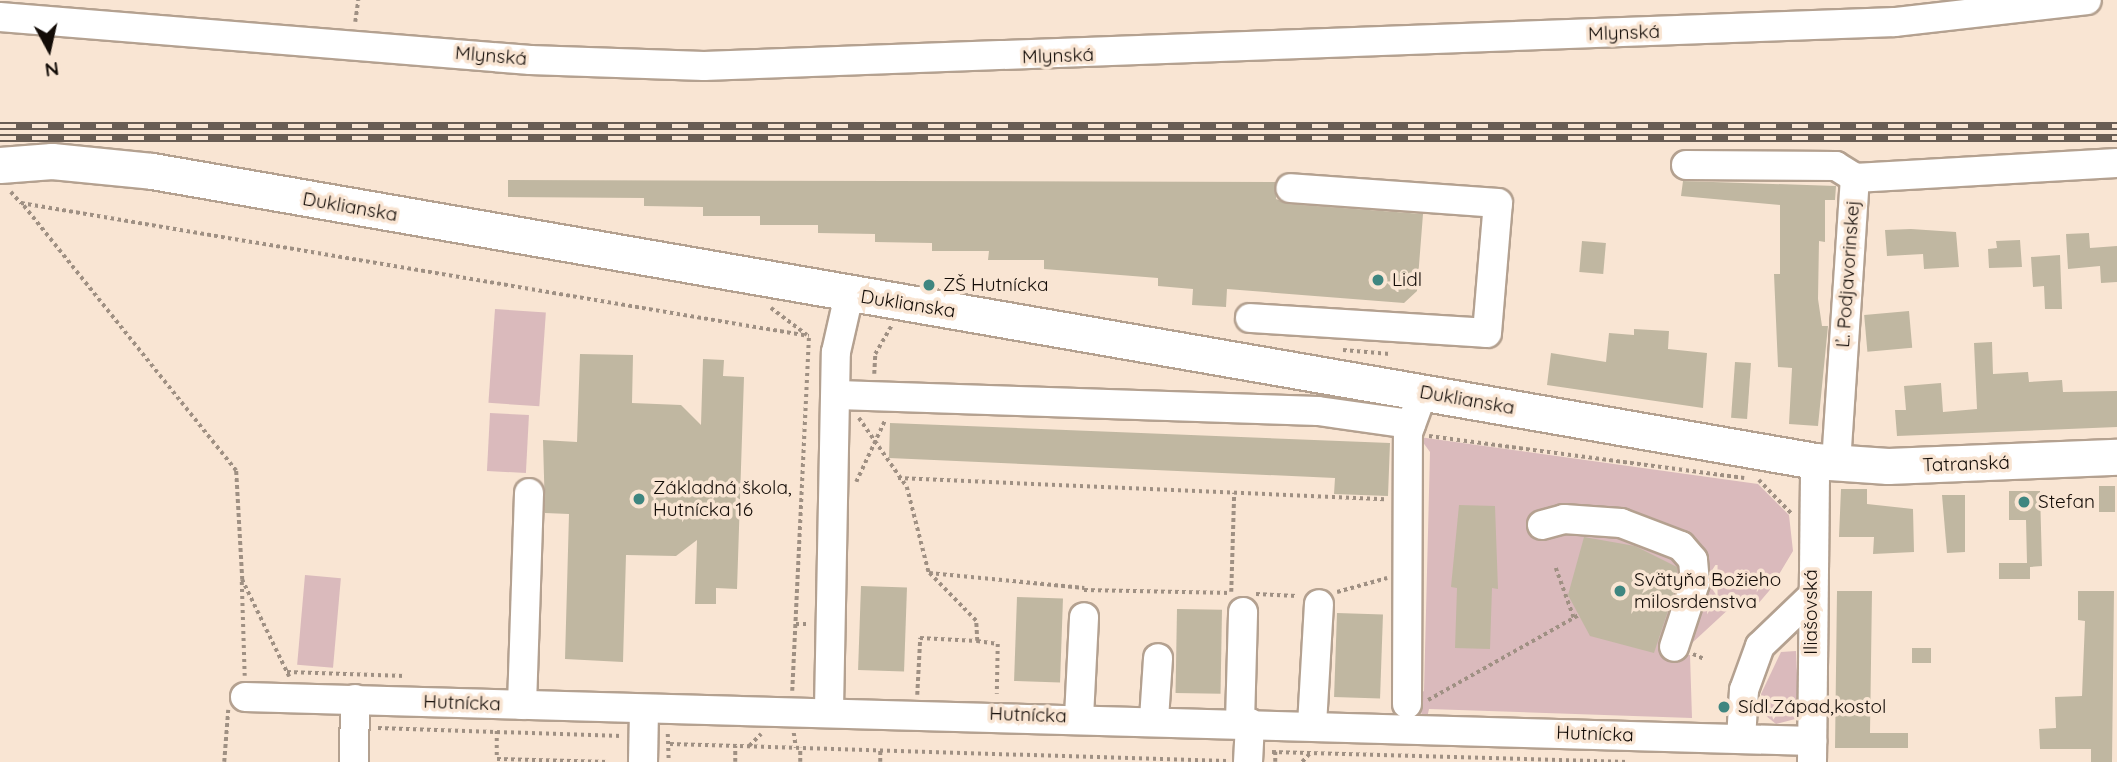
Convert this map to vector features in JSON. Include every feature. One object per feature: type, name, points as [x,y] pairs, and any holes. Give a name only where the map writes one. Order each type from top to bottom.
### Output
[{"type":"main road","name":"Duklianska","points":[[0,165],[52,161],[152,172],[849,295],[1826,462]]},
{"type":"main road","name":"Tatranská","points":[[1826,462],[2117,457]]},
{"type":"street","name":"Mlynská","points":[[0,17],[530,60],[704,66],[2087,0]]},
{"type":"street","name":"Ľ. Podjavorinskej","points":[[1826,462],[1855,178],[2117,163]]},
{"type":"street","points":[[1686,165],[1836,166],[1855,178]]},
{"type":"street","points":[[1250,318],[1487,333],[1498,203],[1291,188]]},
{"type":"street","points":[[829,709],[864,403],[836,352],[849,295]]},
{"type":"street","points":[[1413,705],[1406,577],[1407,499],[1410,429],[1423,392]]},
{"type":"street","name":"Duklianska","points":[[864,403],[1318,411],[1410,429]]},
{"type":"street","name":"Iliašovská","points":[[1812,751],[1810,598],[1826,462]]},
{"type":"street","points":[[506,714],[530,493]]},
{"type":"street","points":[[1542,525],[1564,519],[1621,523],[1681,546],[1693,560],[1695,583],[1674,647]]},
{"type":"street","points":[[1741,739],[1744,691],[1760,646],[1810,598]]},
{"type":"street","points":[[1312,725],[1320,600]]},
{"type":"street","points":[[1237,603],[1245,723],[1257,761]]},
{"type":"street","points":[[1079,717],[1084,617]]},
{"type":"street","points":[[1154,719],[1158,658]]},
{"type":"street","name":"Hutnícka","points":[[245,697],[355,699],[506,714],[649,736],[829,709],[1741,739],[1812,751]]},
{"type":"street","points":[[354,762],[355,699]]},
{"type":"path","points":[[224,762],[225,713],[245,697],[236,471],[21,203],[808,336]]},
{"type":"path","points":[[768,305],[808,336]]},
{"type":"path","points":[[893,323],[875,354],[864,403],[874,443],[898,478],[917,515],[929,573],[976,621],[977,641]]},
{"type":"path","points":[[790,700],[808,336]]},
{"type":"path","points":[[844,482],[858,482],[874,443],[864,403]]},
{"type":"path","points":[[1410,429],[1761,480],[1791,513]]},
{"type":"path","points":[[898,478],[1407,499]]},
{"type":"path","points":[[1234,493],[1237,603]]},
{"type":"path","points":[[1413,705],[1576,617],[1556,568]]},
{"type":"path","points":[[929,573],[1237,603],[1320,600],[1406,577]]},
{"type":"path","points":[[242,580],[300,698]]},
{"type":"path","points":[[1084,588],[1084,617]]},
{"type":"path","points":[[917,701],[920,638],[998,644],[997,703]]},
{"type":"path","points":[[287,672],[412,676]]},
{"type":"path","points":[[369,733],[372,728],[506,714],[649,736]]},
{"type":"path","points":[[506,714],[497,759],[609,762]]},
{"type":"path","points":[[669,762],[670,744],[1219,762],[1257,761],[1275,752],[1629,762]]},
{"type":"path","points":[[735,762],[736,746]]},
{"type":"path","points":[[800,748],[800,762]]},
{"type":"path","points":[[880,751],[880,762]]},
{"type":"path","points":[[950,762],[951,753]]},
{"type":"path","points":[[1302,762],[1310,753]]},
{"type":"shaded area","points":[[495,309],[546,313],[539,406],[488,403]]},
{"type":"shaded area","points":[[490,413],[529,415],[526,473],[487,471]]},
{"type":"shaded area","points":[[1419,437],[1758,484],[1789,515],[1793,551],[1769,591],[1757,605],[1744,595],[1679,655],[1690,655],[1692,718],[1429,709],[1427,718],[1422,716],[1417,695],[1424,691],[1430,452]]},
{"type":"shaded area","points":[[305,575],[341,578],[333,668],[297,665]]},
{"type":"shaded area","points":[[1796,651],[1799,718],[1776,724],[1765,715],[1761,694],[1781,652]]},
{"type":"building","points":[[508,180],[1276,182],[1276,199],[1289,204],[1423,214],[1417,291],[1404,303],[1227,289],[1226,307],[1192,305],[1193,289],[1158,286],[1158,278],[1044,269],[1044,260],[988,260],[989,251],[932,251],[932,243],[875,242],[875,234],[818,233],[818,225],[760,225],[760,216],[703,216],[703,207],[644,206],[644,198],[508,197]]},
{"type":"building","points":[[1683,181],[1836,186],[1835,200],[1825,200],[1825,242],[1819,241],[1818,299],[1822,326],[1828,326],[1818,426],[1789,424],[1792,368],[1778,367],[1774,274],[1780,274],[1780,205],[1681,196]]},
{"type":"building","points":[[1885,230],[1956,232],[1959,267],[1924,269],[1923,254],[1887,256]]},
{"type":"building","points":[[2089,233],[2090,248],[2117,246],[2117,282],[2101,283],[2100,266],[2068,269],[2066,234]]},
{"type":"building","points":[[2020,240],[2022,267],[1989,268],[1988,249],[1997,248],[1996,241]]},
{"type":"building","points":[[1582,241],[1606,243],[1603,274],[1579,272]]},
{"type":"building","points":[[2060,255],[2062,309],[2045,309],[2044,286],[2033,287],[2031,257]]},
{"type":"building","points":[[1909,311],[1912,348],[1867,352],[1864,315]]},
{"type":"building","points":[[1634,329],[1669,331],[1668,349],[1707,353],[1703,408],[1547,385],[1551,353],[1606,362],[1609,333],[1634,335]]},
{"type":"building","points":[[1992,342],[1993,374],[2028,372],[2029,382],[2062,380],[2063,392],[2117,391],[2117,427],[1897,436],[1895,410],[1906,410],[1904,386],[1941,383],[1943,412],[1977,409],[1974,343]]},
{"type":"building","name":"Základná škola, Hutnícka 16","points":[[580,354],[633,355],[632,403],[681,405],[701,425],[703,359],[724,360],[723,376],[744,377],[737,589],[716,588],[716,604],[695,604],[697,540],[676,556],[626,555],[623,662],[565,659],[569,514],[545,513],[543,440],[577,442]]},
{"type":"building","points":[[1735,362],[1751,363],[1747,419],[1731,418]]},
{"type":"building","points":[[890,423],[1390,443],[1388,496],[1334,494],[1335,478],[889,458]]},
{"type":"building","points":[[2099,486],[2115,486],[2115,512],[2099,512]]},
{"type":"building","points":[[1841,489],[1867,489],[1867,504],[1913,509],[1914,552],[1873,554],[1874,537],[1839,537]]},
{"type":"building","points":[[2009,491],[2040,491],[2042,566],[2030,567],[2030,579],[1999,579],[1999,563],[2027,563],[2026,520],[2009,520]]},
{"type":"building","points":[[1942,495],[1965,495],[1965,552],[1947,553]]},
{"type":"building","points":[[1459,505],[1495,506],[1498,589],[1492,588],[1490,649],[1455,648],[1457,588],[1451,587]]},
{"type":"building","name":"Svätyňa Božieho milosrdenstva","points":[[1584,537],[1635,546],[1677,567],[1678,581],[1654,653],[1590,636],[1568,595]]},
{"type":"building","points":[[861,586],[907,588],[904,672],[858,670]]},
{"type":"building","points":[[1837,591],[1872,591],[1870,733],[1908,733],[1908,748],[1835,748]]},
{"type":"building","points":[[2078,591],[2114,591],[2112,762],[2091,762],[2091,749],[2040,749],[2039,729],[2056,728],[2055,697],[2082,696],[2085,621],[2078,620]]},
{"type":"building","points":[[1017,597],[1063,599],[1060,683],[1014,681]]},
{"type":"building","points":[[1177,609],[1222,610],[1221,694],[1176,693]]},
{"type":"building","points":[[1337,613],[1383,615],[1380,699],[1334,697]]},
{"type":"building","points":[[1912,648],[1931,648],[1931,663],[1912,663]]},
{"type":"railway","points":[[0,126],[2117,126]]},
{"type":"railway","points":[[0,138],[2117,138]]},
{"type":"place","name":"Lidl","points":[[1378,280]]},
{"type":"place","name":"ZŠ Hutnícka","points":[[929,285]]},
{"type":"place","name":"Základná škola, Hutnícka 16","points":[[639,499]]},
{"type":"place","name":"Stefan","points":[[2024,502]]},
{"type":"place","name":"Svätyňa Božieho milosrdenstva","points":[[1620,591]]},
{"type":"place","name":"Sídl.Západ,kostol","points":[[1724,707]]}]
